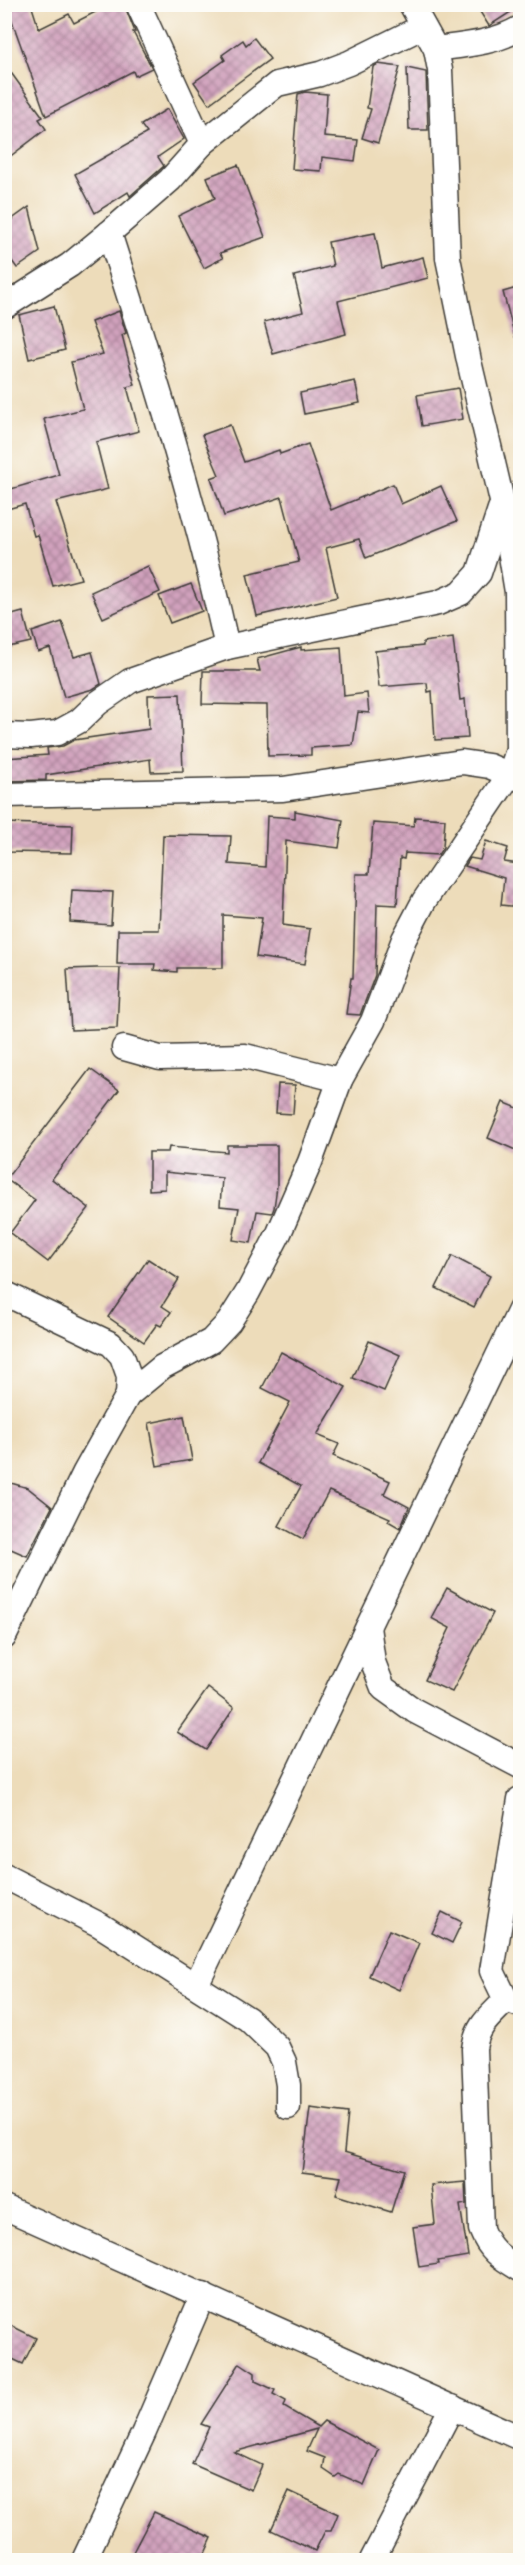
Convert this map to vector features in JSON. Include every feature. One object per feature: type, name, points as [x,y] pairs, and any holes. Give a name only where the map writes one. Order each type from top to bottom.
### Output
[{"type":"street","points":[[138,4],[202,144]]},
{"type":"street","points":[[4,1637],[85,1472],[128,1395],[162,1367],[212,1341],[229,1322],[248,1292],[288,1213],[340,1080],[373,1021],[404,939],[424,901],[515,777],[518,750],[517,592],[502,501],[469,361],[448,258],[440,70],[436,49],[411,4]]},
{"type":"street","points":[[6,303],[70,265],[170,180],[202,144],[277,84],[320,74],[349,63],[422,27]]},
{"type":"street","points":[[436,49],[477,44],[508,35],[520,28]]},
{"type":"street","points":[[109,233],[178,456],[214,586],[227,647]]},
{"type":"street","points":[[4,735],[31,736],[57,733],[79,721],[98,703],[130,681],[227,647],[438,603],[461,593],[479,573],[502,501]]},
{"type":"street","points":[[4,795],[283,789],[462,762],[489,765],[515,777]]},
{"type":"street","points":[[124,1048],[160,1058],[245,1056],[340,1080]]},
{"type":"street","points":[[4,1293],[111,1344],[122,1356],[129,1376],[128,1395]]},
{"type":"street","points":[[196,1985],[520,1310]]},
{"type":"street","points":[[122,1356],[162,1367]]},
{"type":"street","points":[[368,1627],[373,1662],[383,1688],[415,1711],[520,1766]]},
{"type":"street","points":[[520,1799],[492,1971],[513,2002],[480,2028],[476,2034],[474,2049],[481,2229],[486,2242],[497,2256],[520,2269]]},
{"type":"street","points":[[4,1876],[100,1925],[248,2019],[277,2047],[284,2062],[288,2085],[288,2108]]},
{"type":"street","points":[[4,2207],[520,2438]]},
{"type":"street","points":[[84,2560],[144,2432],[203,2295]]},
{"type":"street","points":[[372,2560],[452,2407]]},
{"type":"building","points":[[6,4],[31,4],[39,29],[69,14],[74,23],[111,4],[124,4],[135,32],[133,32],[152,68],[135,76],[133,71],[46,116]]},
{"type":"building","points":[[475,4],[520,4],[520,6],[489,26]]},
{"type":"building","points":[[254,38],[270,59],[209,104],[194,82],[225,60],[222,55],[243,40],[246,45]]},
{"type":"building","points":[[4,63],[43,117],[39,119],[46,129],[4,161]]},
{"type":"building","points":[[378,64],[400,67],[378,143],[362,138],[371,109],[367,108],[373,67]]},
{"type":"building","points":[[407,68],[426,72],[428,130],[409,130]]},
{"type":"building","points":[[305,92],[327,94],[324,137],[358,140],[355,161],[322,157],[321,171],[292,169],[298,94]]},
{"type":"building","points":[[167,109],[184,139],[158,157],[164,166],[130,196],[128,192],[95,213],[75,174],[147,133],[141,125]]},
{"type":"building","points":[[238,165],[265,237],[220,253],[223,258],[204,268],[178,216],[215,198],[207,177]]},
{"type":"building","points":[[29,207],[40,252],[17,268],[4,250],[4,225]]},
{"type":"building","points":[[375,233],[382,268],[423,257],[428,278],[338,301],[346,334],[273,354],[264,322],[303,312],[294,276],[333,266],[328,242]]},
{"type":"building","points":[[520,287],[520,336],[515,337],[503,292]]},
{"type":"building","points":[[54,306],[65,350],[29,359],[19,315]]},
{"type":"building","points":[[119,311],[126,333],[122,335],[135,385],[127,387],[139,431],[96,442],[108,489],[56,502],[81,579],[53,586],[38,535],[34,536],[25,504],[4,510],[4,491],[59,475],[44,419],[83,409],[71,362],[103,354],[91,322]]},
{"type":"building","points":[[355,381],[360,403],[304,414],[300,393]]},
{"type":"building","points":[[458,388],[463,419],[422,426],[417,395]]},
{"type":"building","points":[[230,425],[244,462],[279,450],[280,454],[308,444],[331,510],[393,484],[401,504],[441,486],[457,521],[366,558],[359,539],[326,548],[337,597],[257,616],[247,574],[299,562],[282,497],[224,516],[211,478],[219,475],[202,435]]},
{"type":"building","points":[[148,566],[160,592],[103,618],[91,592]]},
{"type":"building","points":[[191,584],[202,611],[170,623],[159,596]]},
{"type":"building","points":[[23,612],[31,642],[4,648],[4,617]]},
{"type":"building","points":[[62,622],[74,657],[92,652],[101,684],[93,689],[64,697],[50,648],[38,652],[32,632]]},
{"type":"building","points":[[453,638],[460,700],[465,699],[468,738],[435,740],[432,691],[428,692],[427,683],[379,687],[375,651],[423,646],[423,642]]},
{"type":"building","points":[[301,647],[301,650],[341,647],[344,696],[367,693],[369,713],[358,712],[353,745],[311,748],[311,755],[268,756],[267,705],[202,704],[203,671],[260,671],[257,659]]},
{"type":"building","points":[[180,694],[183,771],[151,772],[150,759],[46,775],[46,780],[7,781],[5,758],[48,755],[47,748],[63,746],[74,740],[149,729],[148,695]]},
{"type":"building","points":[[295,811],[343,820],[339,848],[286,841],[283,925],[310,929],[305,964],[256,957],[262,918],[223,915],[223,968],[177,968],[177,972],[154,970],[155,964],[117,964],[118,930],[159,930],[163,835],[231,836],[229,864],[265,867],[267,816],[295,818]]},
{"type":"building","points":[[415,817],[445,819],[443,847],[438,855],[405,853],[404,859],[400,858],[397,905],[377,904],[375,975],[360,1015],[346,1014],[351,978],[353,978],[356,874],[369,874],[373,823],[414,826]]},
{"type":"building","points":[[4,823],[73,825],[72,853],[4,852]]},
{"type":"building","points":[[486,841],[508,848],[504,862],[520,864],[520,907],[501,905],[504,878],[465,866],[470,858],[480,860]]},
{"type":"building","points":[[72,890],[113,892],[111,925],[70,922]]},
{"type":"building","points":[[120,968],[117,1028],[71,1030],[67,969]]},
{"type":"building","points":[[90,1069],[119,1090],[52,1179],[89,1208],[48,1262],[10,1233],[35,1200],[6,1179]]},
{"type":"building","points":[[278,1084],[295,1085],[293,1114],[276,1113]]},
{"type":"building","points":[[503,1102],[520,1109],[520,1152],[488,1138]]},
{"type":"building","points":[[227,1145],[277,1145],[277,1186],[274,1208],[272,1213],[257,1211],[251,1243],[233,1240],[239,1208],[220,1206],[222,1178],[165,1172],[165,1189],[149,1190],[149,1152],[168,1152],[169,1147],[227,1152]]},
{"type":"building","points":[[452,1256],[490,1276],[474,1307],[436,1288]]},
{"type":"building","points":[[148,1259],[179,1279],[162,1306],[171,1312],[161,1326],[157,1324],[144,1342],[108,1317]]},
{"type":"building","points":[[369,1341],[400,1355],[384,1391],[353,1378]]},
{"type":"building","points":[[281,1352],[346,1387],[317,1435],[339,1444],[333,1456],[390,1481],[384,1494],[409,1507],[400,1528],[388,1521],[390,1518],[329,1491],[303,1539],[279,1526],[301,1486],[258,1463],[290,1402],[262,1388]]},
{"type":"building","points":[[184,1416],[192,1460],[157,1466],[149,1423]]},
{"type":"building","points":[[4,1481],[28,1488],[52,1507],[27,1556],[4,1546]]},
{"type":"building","points":[[447,1588],[493,1613],[452,1692],[425,1680],[450,1628],[431,1618]]},
{"type":"building","points":[[208,1688],[234,1708],[206,1750],[177,1732]]},
{"type":"building","points":[[442,1912],[462,1922],[452,1943],[432,1933]]},
{"type":"building","points":[[389,1930],[419,1943],[399,1990],[369,1976]]},
{"type":"building","points":[[310,2108],[348,2113],[344,2152],[404,2170],[391,2212],[336,2195],[341,2177],[302,2172]]},
{"type":"building","points":[[465,2182],[466,2204],[460,2205],[468,2256],[419,2267],[413,2227],[435,2224],[431,2185]]},
{"type":"building","points":[[4,2322],[36,2338],[23,2364],[4,2355]]},
{"type":"building","points":[[240,2363],[255,2373],[255,2381],[275,2390],[273,2394],[286,2401],[284,2407],[318,2427],[324,2421],[379,2450],[364,2485],[339,2474],[335,2477],[323,2469],[325,2458],[307,2451],[317,2429],[234,2452],[262,2465],[251,2490],[192,2464],[209,2427],[201,2424]]},
{"type":"building","points":[[289,2491],[338,2514],[331,2531],[325,2531],[315,2551],[271,2530]]},
{"type":"building","points":[[154,2512],[212,2538],[202,2560],[148,2560],[132,2554]]}]
